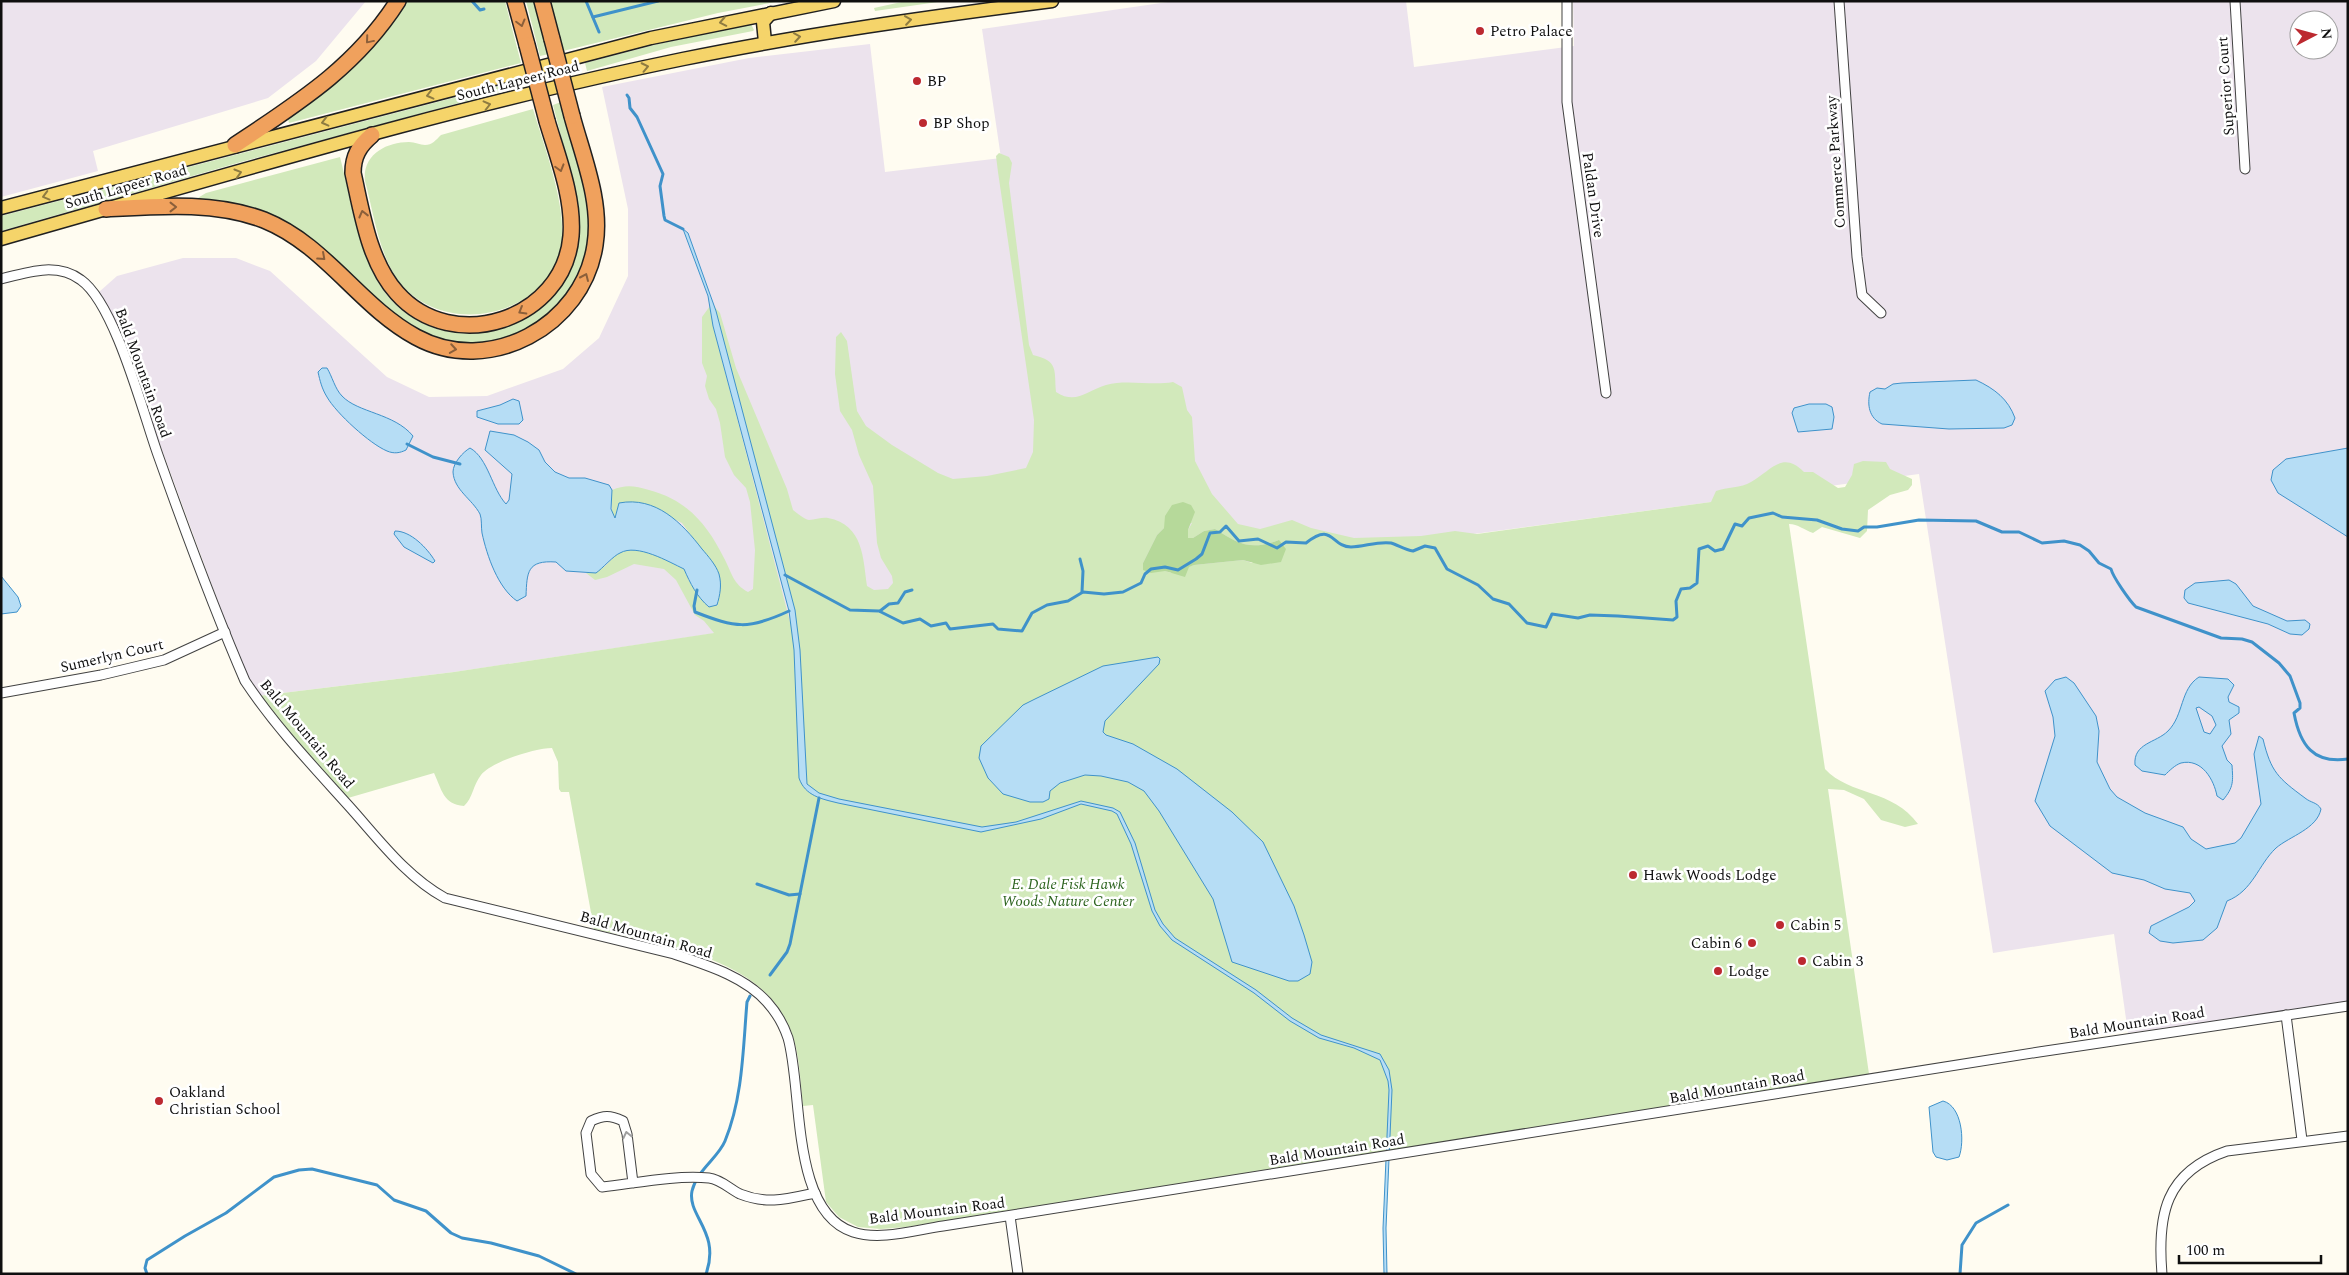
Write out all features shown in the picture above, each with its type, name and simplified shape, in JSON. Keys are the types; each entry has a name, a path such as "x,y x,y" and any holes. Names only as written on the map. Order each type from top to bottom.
{"highway":[{"path":"235,146 305,99 336,74 366,44 398,1"},
{"path":"372,135 357,150 353,164 353,174 369,239 383,274 397,294 420,312 444,322 483,325 510,318 534,304 554,282 568,253 571,236 570,204 515,1"},
{"path":"106,209 201,208 235,212 263,220 287,231 312,248 387,317 407,332 439,346 470,351 492,349 520,341 547,326 574,297 587,274 595,246 596,217 590,182 542,1"}],"main road":[{"name":"South Lapeer Road","path":"1,208 651,38 834,1"},
{"name":"South Lapeer Road","path":"1,239 372,135 576,82 765,42 883,23 1052,1"},
{"path":"765,42 763,22 771,13"}],"street":[{"name":"Paldan Drive","path":"1567,1 1567,102 1606,393"},
{"name":"Commerce Parkway","path":"1839,1 1856,257 1862,295 1881,313"},
{"name":"Superior Court","path":"2235,1 2245,169"},
{"name":"Bald Mountain Road","path":"1,279 49,269 73,274 94,292 110,319 225,632 245,681 265,710 400,864 435,892 455,901 664,952 703,964 745,984 767,1002 779,1019 788,1037 803,1148 815,1193 830,1217 851,1232 891,1234 2348,1006"},
{"name":"Sumerlyn Court","path":"1,693 101,675 164,660 225,632"},
{"path":"2286,1015 2302,1140"},
{"path":"634,1183 628,1134 623,1121 610,1115 600,1116 591,1121 586,1133 591,1174 602,1187 634,1183 673,1178 712,1178 741,1194 776,1202 815,1193"},
{"path":"2162,1274 2160,1250 2161,1219 2168,1199 2187,1173 2212,1156 2227,1151 2302,1140 2348,1136"},
{"path":"1010,1216 1018,1274"}],"shaded area":[{"path":"1,1 366,1 316,61 268,98 93,151 98,171 1,197"},
{"path":"1175,1 1406,1 1414,67 1574,46 1573,1 2348,1 2348,1002 2128,1033 2114,934 1993,953 1919,474 1481,533 871,610 454,672 258,696 244,671 111,312 99,292 117,276 183,258 236,258 270,271 387,377 429,397 487,396 563,369 599,338 628,276 628,209 602,87 749,58 870,44 885,172 1001,158 982,29"}],"green space":[{"path":"405,1 505,1 521,63 289,123 287,116 317,97 364,55"},
{"path":"526,1 535,1 549,54 540,56"},
{"path":"550,1 781,1 718,13 563,51"},
{"path":"906,1 945,1 875,11 874,8"},
{"path":"751,24 753,31 671,47 587,71 585,63 658,44"},
{"path":"514,82 515,88 241,162 1,231 1,216"},
{"path":"561,102 587,195 591,226 587,256 575,285 557,308 522,334 479,345 435,340 399,320 312,242 196,199 206,193 340,157 353,215 365,255 383,290 395,304 418,321 443,330 469,333 495,330 520,321 542,306 561,286 574,262 579,232 578,202 553,105"},
{"path":"533,109 554,177 561,214 561,246 552,270 536,289 516,303 493,312 468,314 443,311 420,301 401,284 387,261 365,181 367,164 377,152 392,144 413,142 427,145 434,142 441,135"},
{"name":"E. Dale Fisk Hawk Woods Nature Center","path":"999,153 1009,157 1012,163 1009,183 1029,345 1033,355 1047,360 1054,368 1056,392 1063,396 1075,397 1114,383 1173,382 1182,387 1187,410 1192,417 1195,461 1212,494 1238,524 1260,529 1292,520 1311,528 1354,538 1421,536 1455,531 1477,534 1711,502 1716,491 1747,484 1771,468 1783,463 1796,466 1804,472 1813,472 1838,488 1845,487 1852,475 1854,464 1863,461 1886,462 1890,469 1912,479 1912,485 1908,490 1890,495 1868,510 1867,531 1860,538 1822,527 1813,533 1789,524 1825,769 1835,778 1847,784 1896,804 1918,824 1905,827 1881,820 1864,799 1844,790 1828,789 1869,1074 906,1227 881,1229 858,1227 839,1217 826,1202 813,1105 803,1106 794,1040 777,1005 757,985 734,970 707,958 650,941 594,929 569,792 561,792 559,789 558,762 552,748 535,750 514,757 486,770 478,779 464,806 457,805 447,799 434,773 348,798 258,696 454,672 714,633 704,621 695,615 676,580 664,569 634,564 607,577 595,580 586,573 604,567 621,552 638,550 654,554 684,569 689,581 708,607 718,605 719,574 682,523 644,504 619,503 615,518 612,517 612,490 626,486 662,494 685,507 703,524 710,534 736,582 748,592 753,589 755,550 750,502 746,488 734,475 725,457 720,423 716,409 709,399 705,386 707,376 702,363 702,317 710,306 713,326 790,622 796,621 713,305 720,313 736,368 787,489 793,510 809,520 828,518 840,522 849,528 860,544 867,586 874,590 888,589 893,583 892,576 881,558 877,543 873,486 859,455 852,430 840,411 835,374 836,337 841,332 847,341 857,411 866,426 892,445 938,473 953,479 987,476 1026,468 1033,452 1034,420 996,156","holes":["1192,523 1188,530 1188,538 1193,538 1204,531 1215,529 1231,539 1245,544 1260,545 1279,540 1252,563 1243,560 1194,565 1171,573 1143,563 1157,535 1164,528"]},
{"path":"1183,502 1191,505 1195,512 1188,530 1188,538 1193,538 1204,531 1215,529 1231,539 1245,544 1260,545 1279,540 1286,549 1281,562 1261,565 1243,560 1194,565 1189,567 1185,577 1165,571 1151,573 1143,570 1143,563 1157,535 1164,528 1165,516 1172,505"}],"water":[{"path":"683,229 688,233 716,311 795,610 800,650 807,784 819,793 839,799 982,827 1016,822 1081,801 1113,808 1120,812 1135,843 1155,910 1163,924 1175,938 1256,990 1292,1018 1321,1035 1380,1054 1389,1070 1392,1090 1386,1228 1387,1274 1384,1274 1383,1228 1389,1090 1388,1081 1380,1060 1354,1048 1319,1038 1290,1021 1254,993 1172,940 1160,926 1152,911 1131,844 1117,814 1112,811 1081,804 1041,819 981,832 838,803 815,796 805,789 799,778 794,650 789,611 713,326 708,296"},
{"path":"322,368 327,368 335,386 349,402 396,422 405,428 413,436 406,450 397,453 387,451 372,442 345,419 331,404 324,391 318,372"},
{"path":"1976,380 1995,391 2009,405 2015,418 2012,425 2004,428 1949,429 1882,424 1874,418 1870,411 1870,392 1877,388 1885,389 1893,384 1902,383"},
{"path":"513,399 519,401 523,420 519,424 498,424 477,417 477,411 500,405"},
{"path":"1809,404 1826,404 1832,407 1834,417 1832,429 1798,432 1792,413 1794,408"},
{"path":"490,431 514,435 528,442 539,450 545,462 555,472 569,478 585,478 609,485 612,490 611,509 615,518 619,503 632,502 656,508 677,521 716,567 720,582 720,594 717,605 709,607 701,599 694,590 684,569 662,558 635,550 617,555 596,573 566,571 556,562 539,563 528,574 526,596 517,601 504,588 494,571 484,542 480,514 460,489 453,472 459,458 470,448 486,466 501,498 506,504 509,500 512,474 485,450"},
{"path":"2348,448 2348,537 2278,493 2271,480 2273,470 2286,459"},
{"path":"395,531 413,537 428,551 435,561 433,563 404,547 394,534"},
{"path":"1,576 18,597 21,606 17,612 1,614"},
{"path":"2229,580 2236,584 2253,606 2287,621 2305,620 2310,624 2309,629 2302,635 2290,634 2268,624 2188,603 2184,598 2185,590 2195,583"},
{"path":"1158,657 1160,659 1159,664 1105,721 1103,732 1106,735 1133,744 1177,769 1232,812 1263,842 1294,906 1312,962 1310,974 1298,981 1289,981 1232,962 1213,899 1159,811 1144,791 1128,782 1101,776 1085,775 1060,783 1050,791 1049,799 1043,802 1030,802 1003,794 988,778 979,758 981,746 1023,705 1103,666"},
{"path":"2066,677 2074,683 2096,716 2099,731 2097,762 2110,789 2117,797 2145,813 2183,827 2191,839 2206,849 2235,843 2241,838 2261,804 2254,754 2259,736 2263,739 2273,767 2282,779 2321,809 2309,827 2276,848 2243,891 2227,901 2217,928 2203,940 2173,943 2160,941 2149,933 2151,926 2189,907 2195,901 2190,893 2165,889 2144,880 2112,873 2050,826 2035,801 2055,736 2053,717 2045,691 2055,680"},
{"path":"2199,677 2228,679 2234,685 2228,697 2229,702 2239,707 2239,713 2229,720 2231,734 2222,746 2227,760 2232,765 2233,775 2231,787 2223,800 2217,796 2210,777 2201,767 2195,764 2181,763 2165,775 2142,771 2135,765 2135,758 2141,748 2163,735 2173,725 2188,688","holes":["2199,707 2212,716 2216,725 2210,734 2204,732 2196,708"]},
{"path":"1943,1101 1954,1110 1958,1117 1962,1134 1959,1157 1947,1160 1936,1157 1933,1152 1929,1107"}],"waterway":[{"path":"472,1 480,10 484,9"},
{"path":"586,1 599,32"},
{"path":"593,17 658,1"},
{"path":"627,95 630,108 637,117 663,174 660,186 665,220 683,229"},
{"path":"407,444 433,457 460,464"},
{"path":"785,575 850,610 879,611 903,623 920,619 931,626 946,623 950,629 993,624 998,629 1022,631 1032,613 1047,605 1068,601 1083,592 1104,594 1123,592 1141,583 1145,574 1151,569 1165,567 1178,570 1202,554 1210,533 1220,532 1226,526 1239,541 1258,539 1277,548 1286,542 1306,543 1322,534 1331,537 1344,546 1351,547 1391,543 1413,551 1425,546 1435,548 1447,569 1478,585 1493,599 1509,604 1527,623 1546,627 1552,614 1578,618 1590,615 1673,620 1677,617 1676,601 1681,589 1690,588 1697,583 1699,549 1708,546 1715,551 1723,549 1735,524 1742,526 1749,518 1773,513 1782,517 1817,520 1842,529 1858,531 1864,527 1877,527 1919,520 1976,521 2002,532 2019,532 2042,543 2064,541 2080,545 2089,551 2099,563 2111,569 2136,607 2221,638 2242,639 2252,642 2279,663 2290,676 2300,703 2300,708 2294,713 2304,743 2317,755 2336,760 2348,759"},
{"path":"1080,559 1083,571 1082,592"},
{"path":"697,590 694,606 695,612 732,624 752,624 789,611"},
{"path":"880,611 889,604 898,603 905,592 912,590"},
{"path":"770,975 787,952 790,944 819,798"},
{"path":"757,884 789,895 800,894"},
{"path":"706,1274 709,1247 707,1236 694,1209 692,1191 698,1177 722,1147 731,1124 739,1090 747,1002 750,996"},
{"path":"147,1274 145,1268 147,1260 226,1213 274,1177 299,1170 312,1169 377,1185 394,1200 426,1211 451,1233 462,1238 491,1243 539,1256 576,1274"},
{"path":"1960,1274 1962,1245 1976,1223 2008,1205"}],"place":[{"name":"Petro Palace","path":"1480,31"},
{"name":"BP","path":"917,81"},
{"name":"BP Shop","path":"923,123"},
{"name":"Hawk Woods Lodge","path":"1633,875"},
{"name":"Cabin 5","path":"1780,925"},
{"name":"Cabin 6","path":"1752,943"},
{"name":"Cabin 3","path":"1802,961"},
{"name":"Lodge","path":"1718,971"},
{"name":"Oakland Christian School","path":"159,1101"}]}
